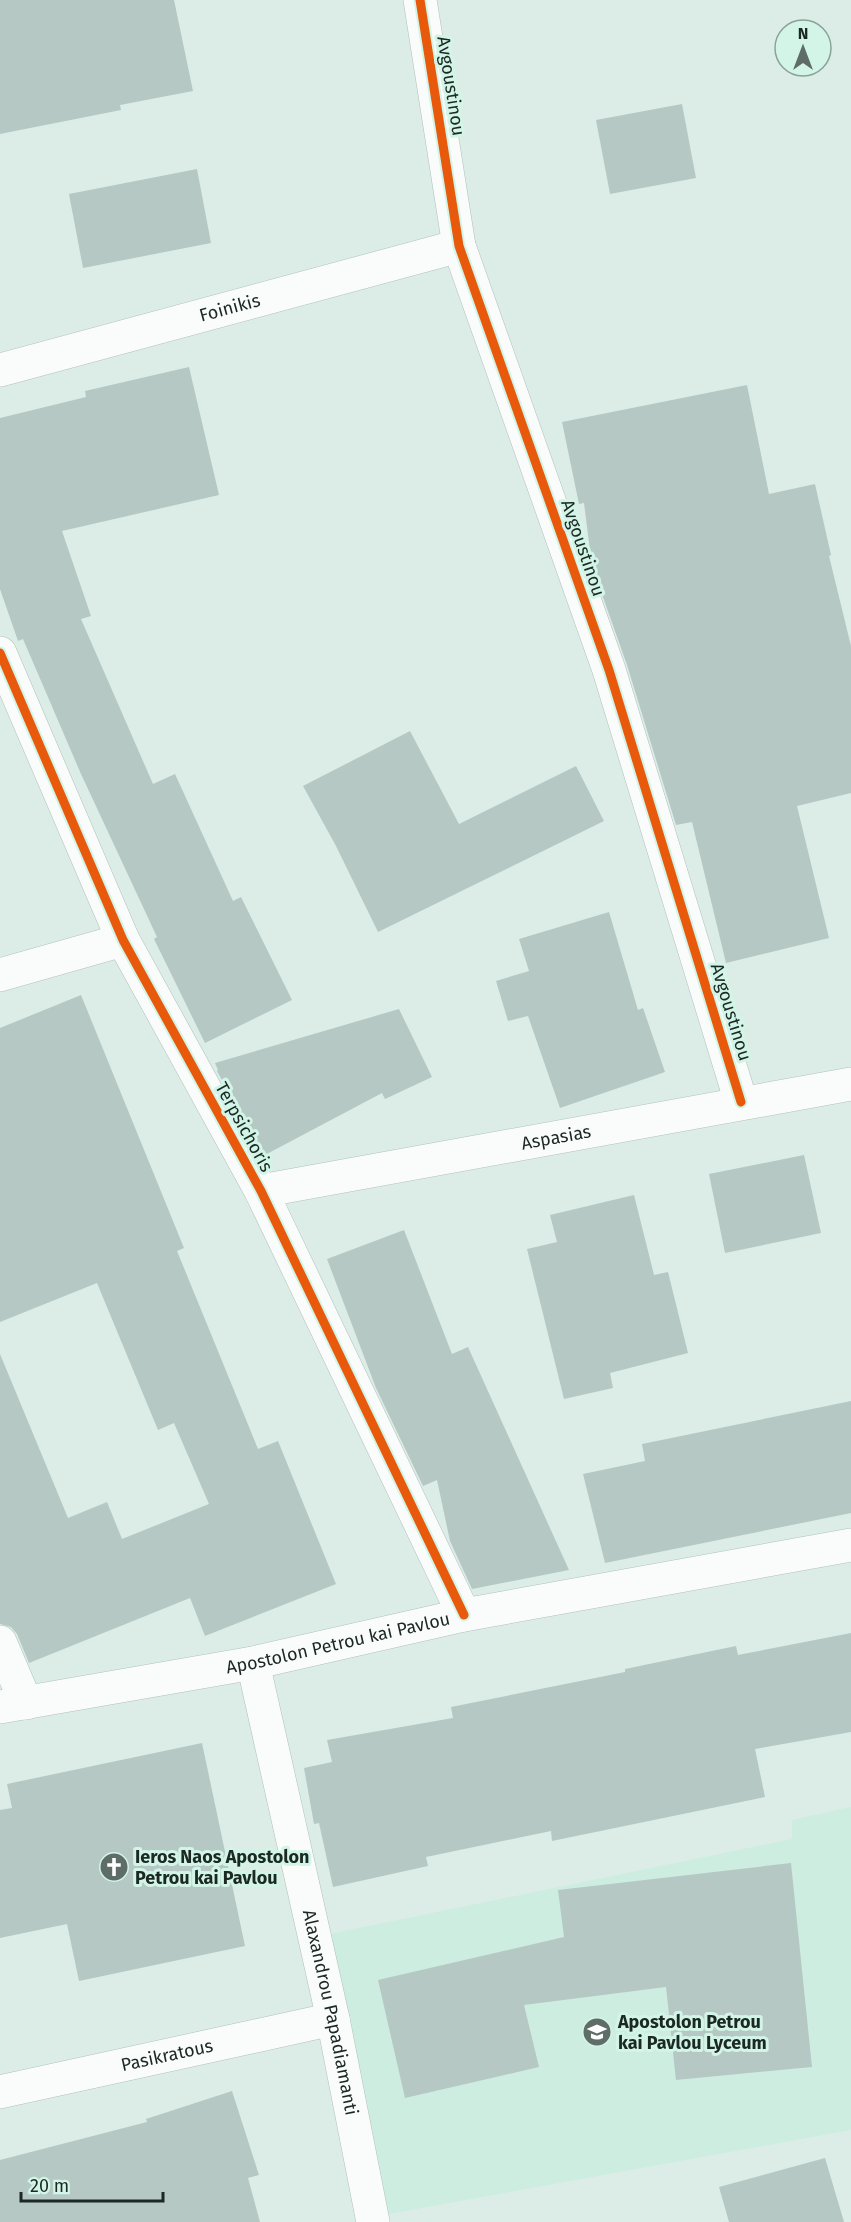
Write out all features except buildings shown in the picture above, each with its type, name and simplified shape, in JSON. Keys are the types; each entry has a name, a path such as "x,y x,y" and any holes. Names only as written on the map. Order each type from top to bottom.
{"street":[{"name":"Avgoustinou","path":"420,0 459,246 609,670 741,1102"},
{"name":"Foinikis","path":"0,370 459,246"},
{"name":"Terpsichoris","path":"0,653 123,940 261,1191 464,1616"},
{"path":"0,975 123,940"},
{"name":"Aspasias","path":"261,1191 741,1102 851,1084"},
{"name":"Apostolon Petrou kai Pavlou","path":"13,1705 253,1663 464,1616 851,1545"},
{"path":"0,1642 13,1705"},
{"name":"Alaxandrou Papadiamanti","path":"253,1663 333,2019 373,2222"},
{"name":"Pasikratous","path":"0,2092 333,2019"}],"shaded area":[{"name":"Apostolon Petrou kai Pavlou Lyceum","path":"851,1807 851,2130 378,2216 325,1935 792,1839 792,1820"}],"cycle path":[{"path":"420,0 459,246 609,670 741,1102"},
{"path":"0,653 123,940 261,1191 464,1615"}],"place":[{"name":"Ieros Naos Apostolon Petrou kai Pavlou","path":"114,1867"},
{"name":"Apostolon Petrou kai Pavlou Lyceum","path":"597,2032"}]}
